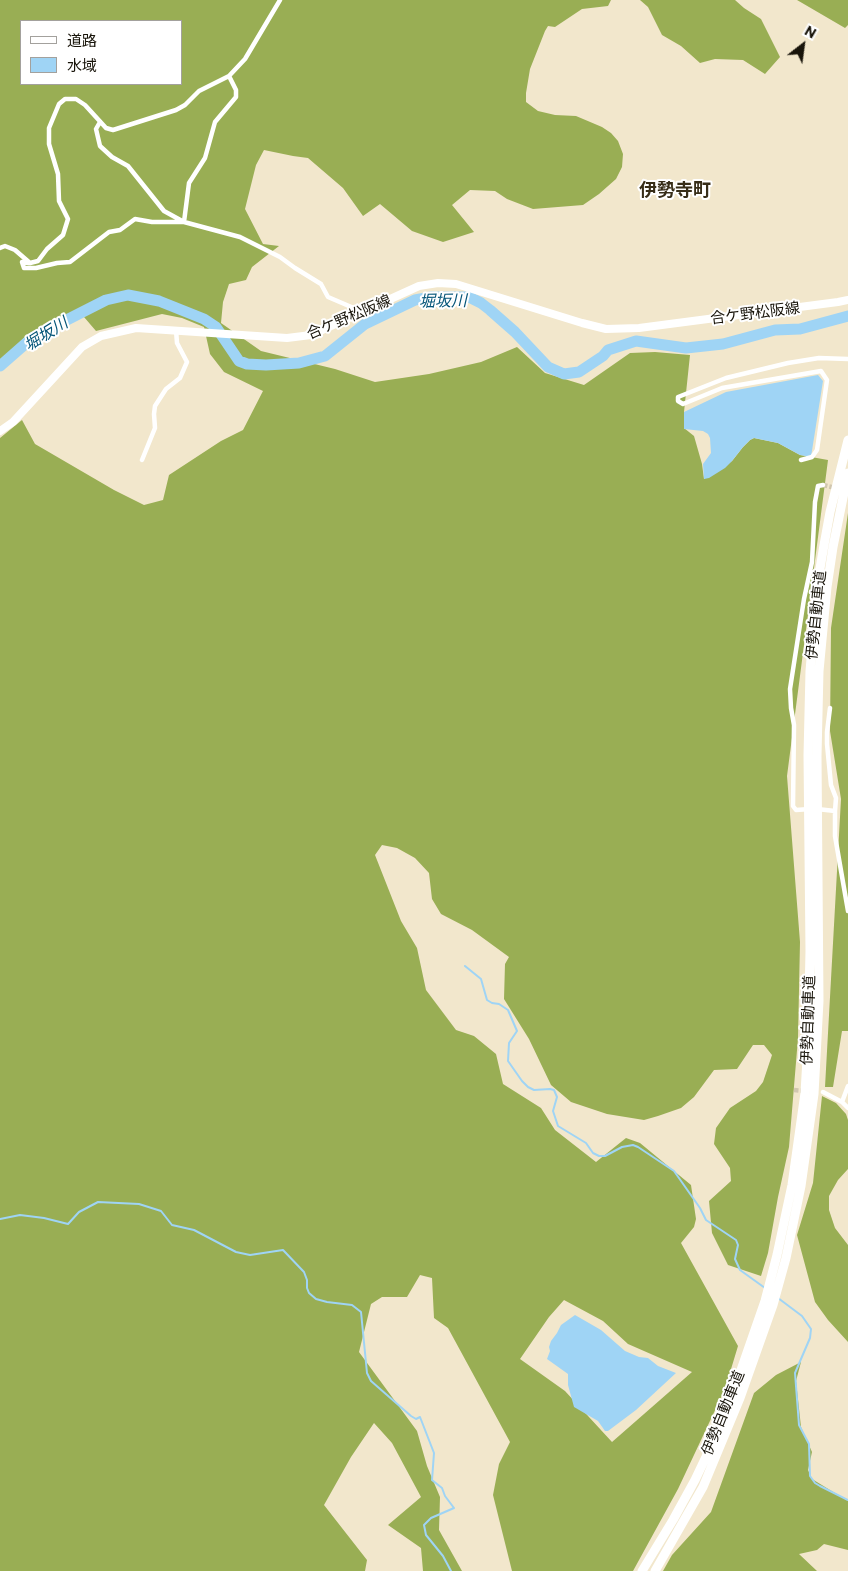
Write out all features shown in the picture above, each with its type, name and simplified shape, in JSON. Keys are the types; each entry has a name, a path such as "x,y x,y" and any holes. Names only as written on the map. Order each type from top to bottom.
{"highway":[{"name":"伊勢自動車道","path":"642,1571 673,1520 694,1480 715,1438 733,1393 765,1302 792,1184 805,1093 808,1041 810,941 808,755 810,671 824,545 830,512 848,440"},
{"name":"伊勢自動車道","path":"655,1571 703,1487 740,1398 773,1305 786,1258 801,1186 814,1094 818,1010 817,737 820,662 827,587 848,473"}],"main road":[{"name":"合ケ野松阪線","path":"0,431 13,422 82,347 101,336 136,328 287,338 312,335 419,286 438,283 456,284 582,323 606,328 639,328 848,300"}],"street":[{"path":"184,222 152,222 134,219 120,230 109,232 70,262 57,262 36,268 24,268 22,262 38,261 47,248 63,235 68,219 59,201 58,174 49,144 50,128 59,104 65,99 76,99 85,105 106,128 113,130 176,110 185,105 199,91 229,76 245,58 280,0"},
{"path":"184,222 189,183 205,158 215,122 236,97 236,90 229,76"},
{"path":"100,122 96,129 100,146 112,157 128,166 164,211 184,222 240,237 272,253 321,284 328,297 364,312"},
{"path":"0,248 5,246 15,250 30,263"},
{"path":"142,460 155,428 155,406 166,389 180,378 187,362 177,343 176,330"},
{"path":"801,460 812,457 817,450 827,380 821,371 722,388 682,404 678,401 678,397 726,378 788,363 819,358 848,359"},
{"path":"823,485 818,486 815,502 812,562 804,599 790,689 794,725 793,806 796,810 834,810"},
{"path":"830,708 827,744 831,785 836,798 834,810 835,836 848,911"},
{"path":"842,1102 848,1086"},
{"path":"823,1092 842,1102 848,1108"}],"green space":[{"path":"0,0 611,0 608,6 582,9 555,27 548,26 530,69 526,93 526,102 538,111 555,115 576,116 602,127 618,141 623,154 622,167 616,179 599,194 583,205 533,209 507,199 495,191 470,190 452,205 474,232 443,242 412,231 380,204 363,216 343,188 308,158 264,150 256,165 245,209 263,244 279,246 252,267 246,280 229,284 223,302 221,323 261,351 335,369 375,382 429,374 481,362 517,347 545,373 584,385 630,353 655,352 690,355 684,428 694,436 704,479 732,461 743,447 754,438 778,443 800,455 828,460 787,776 800,942 798,1038 789,1147 768,1253 761,1276 728,1265 712,1233 709,1201 731,1181 730,1168 714,1144 716,1128 730,1108 756,1091 763,1082 772,1055 764,1045 753,1045 737,1069 714,1070 694,1097 681,1108 658,1116 644,1120 607,1114 571,1102 551,1085 529,1039 504,999 505,964 509,957 472,930 441,914 432,899 429,873 415,858 397,848 382,845 375,855 401,921 417,948 426,990 456,1030 474,1036 496,1054 503,1084 541,1108 555,1130 596,1162 626,1138 640,1143 691,1185 696,1219 694,1227 681,1243 738,1346 725,1389 678,1489 633,1571 512,1571 493,1495 499,1464 510,1442 448,1328 434,1318 432,1278 420,1275 407,1297 382,1297 371,1304 359,1352 417,1431 427,1466 440,1497 439,1530 462,1571 423,1571 421,1548 388,1525 421,1497 392,1443 374,1423 351,1457 324,1505 367,1560 365,1571 0,1571 0,438 22,420 35,444 114,490 144,505 163,500 169,475 221,441 243,430 263,391 224,372 210,354 204,327 182,318 162,314 96,331 78,310 25,337 0,361","holes":["564,1300 603,1321 628,1344 692,1372 612,1442 565,1391 520,1359 549,1317"]},
{"path":"640,0 735,0 761,19 780,57 765,74 743,60 715,59 700,63 681,46 662,35 648,7"},
{"path":"797,0 848,0 848,25 845,28"},
{"path":"848,513 848,1031 842,1031 833,1087 825,1087 841,799 830,731 831,628"},
{"path":"822,1096 836,1103 846,1114 848,1120 848,1169 838,1180 829,1196 829,1210 835,1228 848,1245 848,1342 815,1302 797,1235 813,1183"},
{"path":"801,1362 796,1381 801,1427 812,1452 808,1470 812,1479 848,1501 848,1550 824,1544 817,1550 799,1554 817,1571 663,1571 672,1555 711,1512 754,1393 776,1375"}],"water":[{"path":"818,375 823,381 811,457 800,455 778,443 754,438 743,447 725,468 704,479 703,464 711,453 710,438 703,431 684,429 684,412 726,392"},
{"path":"575,1315 601,1330 625,1351 639,1357 648,1358 658,1366 676,1373 636,1410 608,1431 605,1431 598,1421 574,1407 568,1385 568,1374 547,1359 551,1341 561,1325"}],"waterway":[{"name":"堀坂川","path":"0,366 32,338 106,300 128,295 159,301 204,319 216,327 239,361 247,364 266,365 299,363 325,356 365,324 415,300 431,297 469,297 481,303 515,332 548,367 564,374 579,372 603,356 608,350 636,341 686,348 723,344 775,330 800,329 848,316"},
{"path":"465,966 481,979 487,1000 499,1004 508,1010 517,1031 509,1043 508,1061 528,1087 534,1090 554,1090 557,1097 553,1111 558,1126 586,1143 593,1153 599,1156 605,1156 622,1147 633,1145 674,1171 700,1208 706,1220 736,1240 738,1245 735,1259 740,1270 765,1288"},
{"path":"0,1219 20,1215 68,1224 79,1212 98,1202 139,1204 161,1211 172,1225 194,1230 236,1252 250,1255 283,1250 304,1272 309,1293 316,1299 352,1305 361,1312 367,1373 371,1381 411,1416 416,1419 420,1417 434,1453 432,1480 442,1488 445,1496 454,1508 431,1518 424,1525 426,1535 443,1556 451,1571"},
{"path":"778,1298 802,1316 811,1329 810,1338 795,1373 799,1425 809,1444 810,1476 815,1483 848,1500"}],"tunnel":[{"path":"823,485 836,488"},
{"path":"794,1090 805,1091"}],"district":[{"name":"伊勢寺町","path":"675,190"}]}
